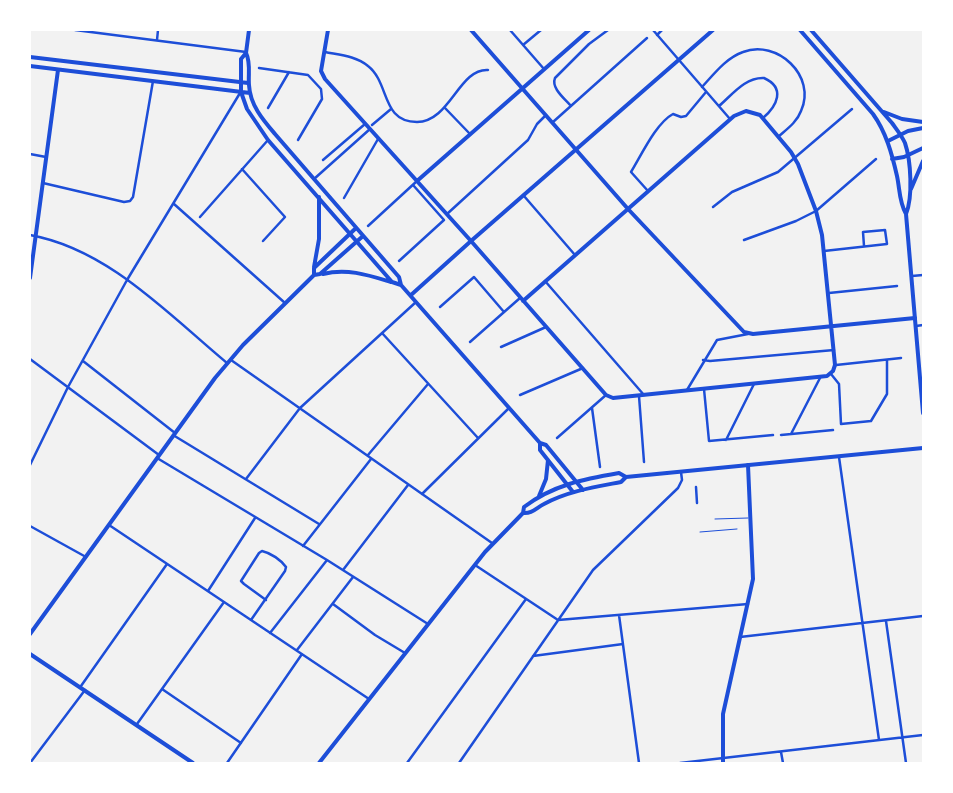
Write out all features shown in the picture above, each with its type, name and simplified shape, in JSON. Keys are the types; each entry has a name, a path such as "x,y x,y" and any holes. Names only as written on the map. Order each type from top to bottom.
{"main road":[{"path":"249,30 246,52 241,59 240,82 241,92 252,119 268,140 392,282"},
{"path":"328,30 321,71 323,77 365,124 371,127 378,139 447,214 606,395 614,398 820,377 831,374 835,365 824,251 816,211 795,158 763,118 756,113 746,111 738,113 730,119 522,299"},
{"path":"471,30 628,209 740,329 750,334 915,318"},
{"path":"417,181 590,30"},
{"path":"411,295 713,30"},
{"path":"800,30 881,125 888,141 901,206 906,214 923,413"},
{"path":"811,30 901,134 908,155 910,205 906,214"},
{"path":"246,52 249,60 248,83 250,93 255,107 266,123 398,277 401,285 540,443 546,445 583,490"},
{"path":"30,57 248,83"},
{"path":"30,66 250,93"},
{"path":"30,278 58,70"},
{"path":"878,108 895,117 923,122"},
{"path":"888,141 901,134 923,128"},
{"path":"892,159 908,155 923,148"},
{"path":"910,193 923,161"},
{"path":"314,274 319,239 318,197"},
{"path":"314,268 356,228"},
{"path":"320,274 363,236"},
{"path":"30,634 228,361 314,274 336,271 356,272 401,285"},
{"path":"540,443 540,450 573,492"},
{"path":"319,763 492,544 523,513 524,506 538,496 576,481 619,473 626,477 923,448"},
{"path":"538,496 546,479 548,460"},
{"path":"723,763 723,714 754,570 748,465"},
{"path":"523,513 530,513 544,504 573,492 621,482 626,477"},
{"path":"30,654 81,686 193,763"}],"street":[{"path":"75,30 246,52"},
{"path":"157,40 158,30"},
{"path":"510,30 544,69"},
{"path":"523,45 541,30"},
{"path":"571,106 554,87 555,78 589,44 608,30"},
{"path":"653,30 730,119"},
{"path":"657,35 662,30"},
{"path":"552,122 647,38"},
{"path":"702,87 730,58 743,51 766,49 786,59 796,69 802,80 804,103 798,118 778,137"},
{"path":"324,52 350,57 369,66 380,79 391,109 404,120 417,122 430,119 445,108 454,94 469,79 480,71 488,70"},
{"path":"259,68 308,75 321,89 322,96 298,140"},
{"path":"268,108 289,72"},
{"path":"719,106 749,81 757,78 766,79 776,90 778,97 774,107 763,118"},
{"path":"43,183 124,202 130,201 133,197 153,81"},
{"path":"30,465 68,387 127,280 241,92"},
{"path":"648,191 632,172 645,148 670,115 686,116 706,92"},
{"path":"445,108 470,134"},
{"path":"314,179 391,109"},
{"path":"713,207 732,192 773,176 852,109"},
{"path":"447,214 528,140 537,124 546,115"},
{"path":"323,160 365,124"},
{"path":"344,198 378,139"},
{"path":"200,217 268,140"},
{"path":"30,154 46,157"},
{"path":"744,240 796,221 816,211 876,159"},
{"path":"242,169 285,217 264,241"},
{"path":"368,226 417,181"},
{"path":"399,261 444,220 413,185"},
{"path":"523,195 575,255"},
{"path":"174,204 284,303"},
{"path":"824,251 887,244 885,230 863,232 864,246"},
{"path":"30,235 82,252 102,262 228,361 300,408 492,544"},
{"path":"912,276 923,275"},
{"path":"440,308 474,278 504,312"},
{"path":"545,281 644,395"},
{"path":"829,293 897,286"},
{"path":"470,342 522,299"},
{"path":"246,479 300,408 416,302"},
{"path":"916,326 923,325"},
{"path":"501,347 546,327"},
{"path":"382,333 478,438"},
{"path":"687,390 716,340 750,334"},
{"path":"703,360 710,361 834,350"},
{"path":"835,365 902,358"},
{"path":"30,359 158,456 428,624"},
{"path":"831,374 839,384 841,424 871,422 887,394 887,360"},
{"path":"83,361 174,434 319,524"},
{"path":"520,396 583,368"},
{"path":"791,434 820,377"},
{"path":"368,456 428,384"},
{"path":"726,440 754,384"},
{"path":"704,389 709,441 773,435"},
{"path":"557,438 606,395"},
{"path":"639,395 644,462"},
{"path":"422,494 509,408"},
{"path":"592,408 600,467"},
{"path":"781,435 833,430"},
{"path":"839,456 879,740"},
{"path":"302,546 371,458"},
{"path":"459,763 593,570 678,488 681,484 681,472"},
{"path":"343,570 408,485"},
{"path":"696,487 697,503"},
{"path":"208,591 255,518"},
{"path":"108,525 370,699"},
{"path":"30,526 86,557"},
{"path":"251,620 266,600 286,571 283,563 267,552 262,551 241,581 266,600"},
{"path":"270,632 327,560"},
{"path":"81,686 167,564"},
{"path":"475,565 558,620 748,604"},
{"path":"297,650 353,577"},
{"path":"407,763 526,599"},
{"path":"137,724 224,602"},
{"path":"333,604 405,653"},
{"path":"619,615 639,763"},
{"path":"740,637 923,616"},
{"path":"886,620 906,763"},
{"path":"533,656 623,644"},
{"path":"227,763 302,654"},
{"path":"162,688 241,743"},
{"path":"30,763 86,690"},
{"path":"680,763 923,735"},
{"path":"781,752 782,763"}],"lane":[{"path":"715,519 751,518"},
{"path":"700,532 738,529"}]}
